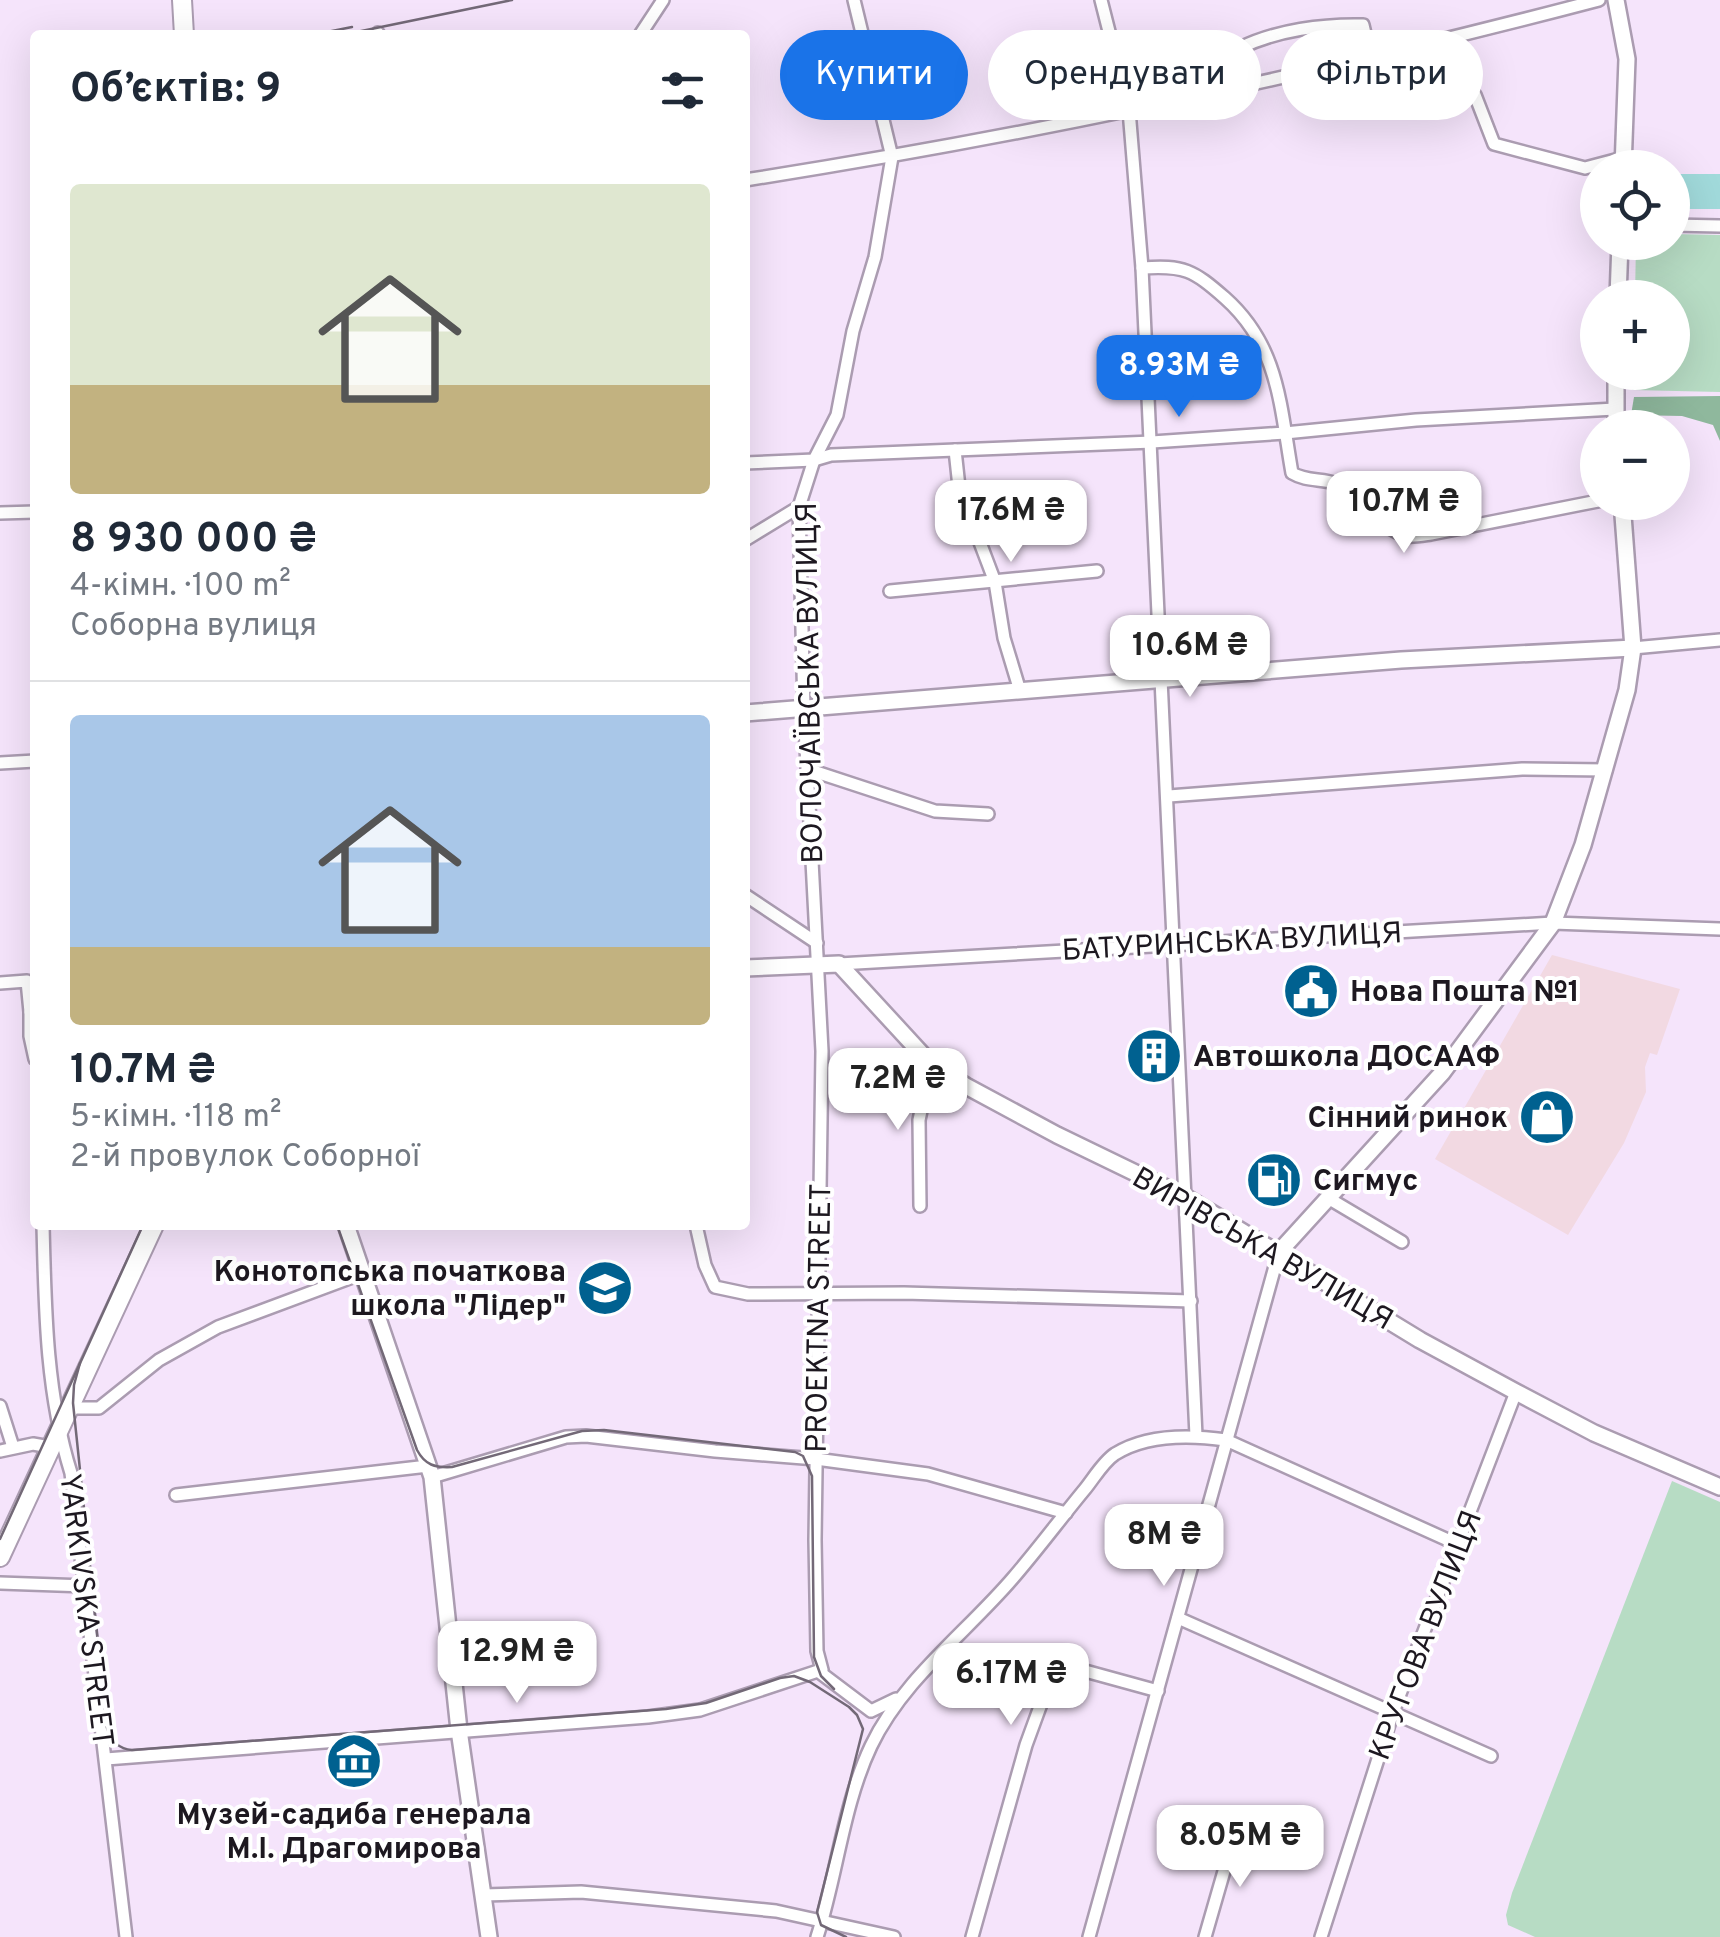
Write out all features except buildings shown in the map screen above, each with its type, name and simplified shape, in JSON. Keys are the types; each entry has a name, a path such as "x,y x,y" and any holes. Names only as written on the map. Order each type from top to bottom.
{"main road":[{"path":"182,0 184,30"},
{"path":"1616,0 1627,59 1624,150"},
{"path":"1614,409 1615,390"},
{"path":"1278,1252 1442,1072 1554,923 1583,845 1627,690 1633,648 1623,520"},
{"path":"750,714 1401,660 1633,648"},
{"name":"БАТУРИНСЬКА ВУЛИЦЯ","path":"750,968 839,964"},
{"name":"ВИРІВСЬКА ВУЛИЦЯ","path":"839,964 931,1064 1057,1135 1187,1198 1420,1340 1516,1392 1594,1433 1720,1487"},
{"path":"0,1557 152,1230"},
{"path":"348,1230 430,1472 459,1730 488,1937"}],"street":[{"path":"643,30 663,0"},
{"name":"ВОЛОЧАЇВСЬКА ВУЛИЦЯ","path":"817,964 804,709 800,506 814,460 837,415 853,332 876,257 892,156 854,0"},
{"path":"1100,0 1108,30"},
{"path":"1483,30 1599,0"},
{"path":"1306,30 1338,24 1363,25 1365,30"},
{"path":"1483,117 1494,144 1580,166"},
{"path":"750,179 1077,120"},
{"path":"1130,120 1152,442 1196,1436"},
{"path":"1690,225 1720,226"},
{"path":"1142,268 1174,266 1202,278 1236,307 1260,337 1276,378 1292,472 1303,480 1336,483 1407,536 1580,505"},
{"path":"750,463 814,460 831,455 1285,434 1416,420 1614,409"},
{"path":"955,450 959,486 972,512 972,528 995,582 1004,638 1020,691"},
{"path":"750,537 800,506"},
{"path":"0,513 30,512"},
{"path":"890,591 1096,571"},
{"path":"1633,648 1720,640"},
{"path":"0,763 30,761"},
{"path":"807,769 936,811 988,814"},
{"path":"1168,796 1522,769 1606,770"},
{"path":"750,898 817,943"},
{"name":"БАТУРИНСЬКА ВУЛИЦЯ","path":"839,964 1554,923 1720,929"},
{"name":"PROEKTNA STREET","path":"817,964 822,1051 817,1651 822,1670"},
{"path":"0,983 30,981"},
{"path":"920,1206 919,1120 931,1064"},
{"path":"1328,1198 1402,1242"},
{"name":"YARKIVSKA STREET","path":"43,1230 54,1439 71,1473 126,1937"},
{"path":"698,1230 715,1287 748,1294 1191,1301"},
{"path":"1090,1937 1278,1252"},
{"path":"68,1408 99,1408 159,1360 218,1327 363,1273"},
{"name":"КРУГОВА ВУЛИЦЯ","path":"1320,1937 1392,1712 1516,1392"},
{"path":"0,1406 6,1449 54,1439"},
{"path":"176,1495 430,1472 576,1436 928,1474 1066,1512"},
{"path":"816,1937 869,1750 880,1731 914,1683 1013,1578 1112,1456 1136,1444 1196,1436 1226,1440 1459,1545"},
{"path":"0,1583 86,1586"},
{"path":"1178,1618 1491,1756"},
{"path":"972,1937 1026,1745 1056,1663 1158,1692"},
{"path":"106,1758 648,1717 700,1710 822,1670 847,1695 871,1711 880,1731"},
{"path":"871,1711 881,1709 914,1683"},
{"path":"1205,1937 1235,1832"},
{"path":"484,1896 581,1892 776,1910 894,1937"}],"shaded area":[{"path":"1690,174 1720,174 1720,209 1690,209"},
{"path":"1690,234 1720,235 1720,392 1632,390 1690,390 1690,280 1635,280 1636,260 1690,260"},
{"path":"1720,396 1720,441 1713,425 1690,418 1690,410 1632,410 1634,397"},
{"name":"Сінний ринок","path":"1552,955 1680,989 1657,1055 1650,1053 1645,1067 1646,1092 1624,1143 1568,1235 1435,1159"},
{"path":"1672,1481 1720,1502 1720,1937 1535,1937 1508,1925 1506,1915 1512,1893"}],"tram line":[{"path":"366,30 512,0"},
{"path":"337,30 352,27"},
{"path":"0,1539 141,1230"},
{"path":"339,1230 417,1450 431,1465 452,1467 582,1431 604,1430 803,1456 812,1476 814,1657 821,1676 834,1689"},
{"path":"80,1363 73,1403 107,1728 119,1746 132,1750 666,1709 706,1703 794,1676 849,1707 863,1729 817,1912 821,1925 846,1937"}],"place":[{"name":"Нова Пошта №1","path":"1311,991"},
{"name":"Автошкола ДОСААФ","path":"1154,1056"},
{"name":"Сінний ринок","path":"1547,1117"},
{"name":"Сигмус","path":"1274,1180"},
{"name":"Конотопська початкова школа \"Лідер\"","path":"605,1288"},
{"name":"Музей-садиба генерала М.І. Драгомирова","path":"354,1761"}]}
